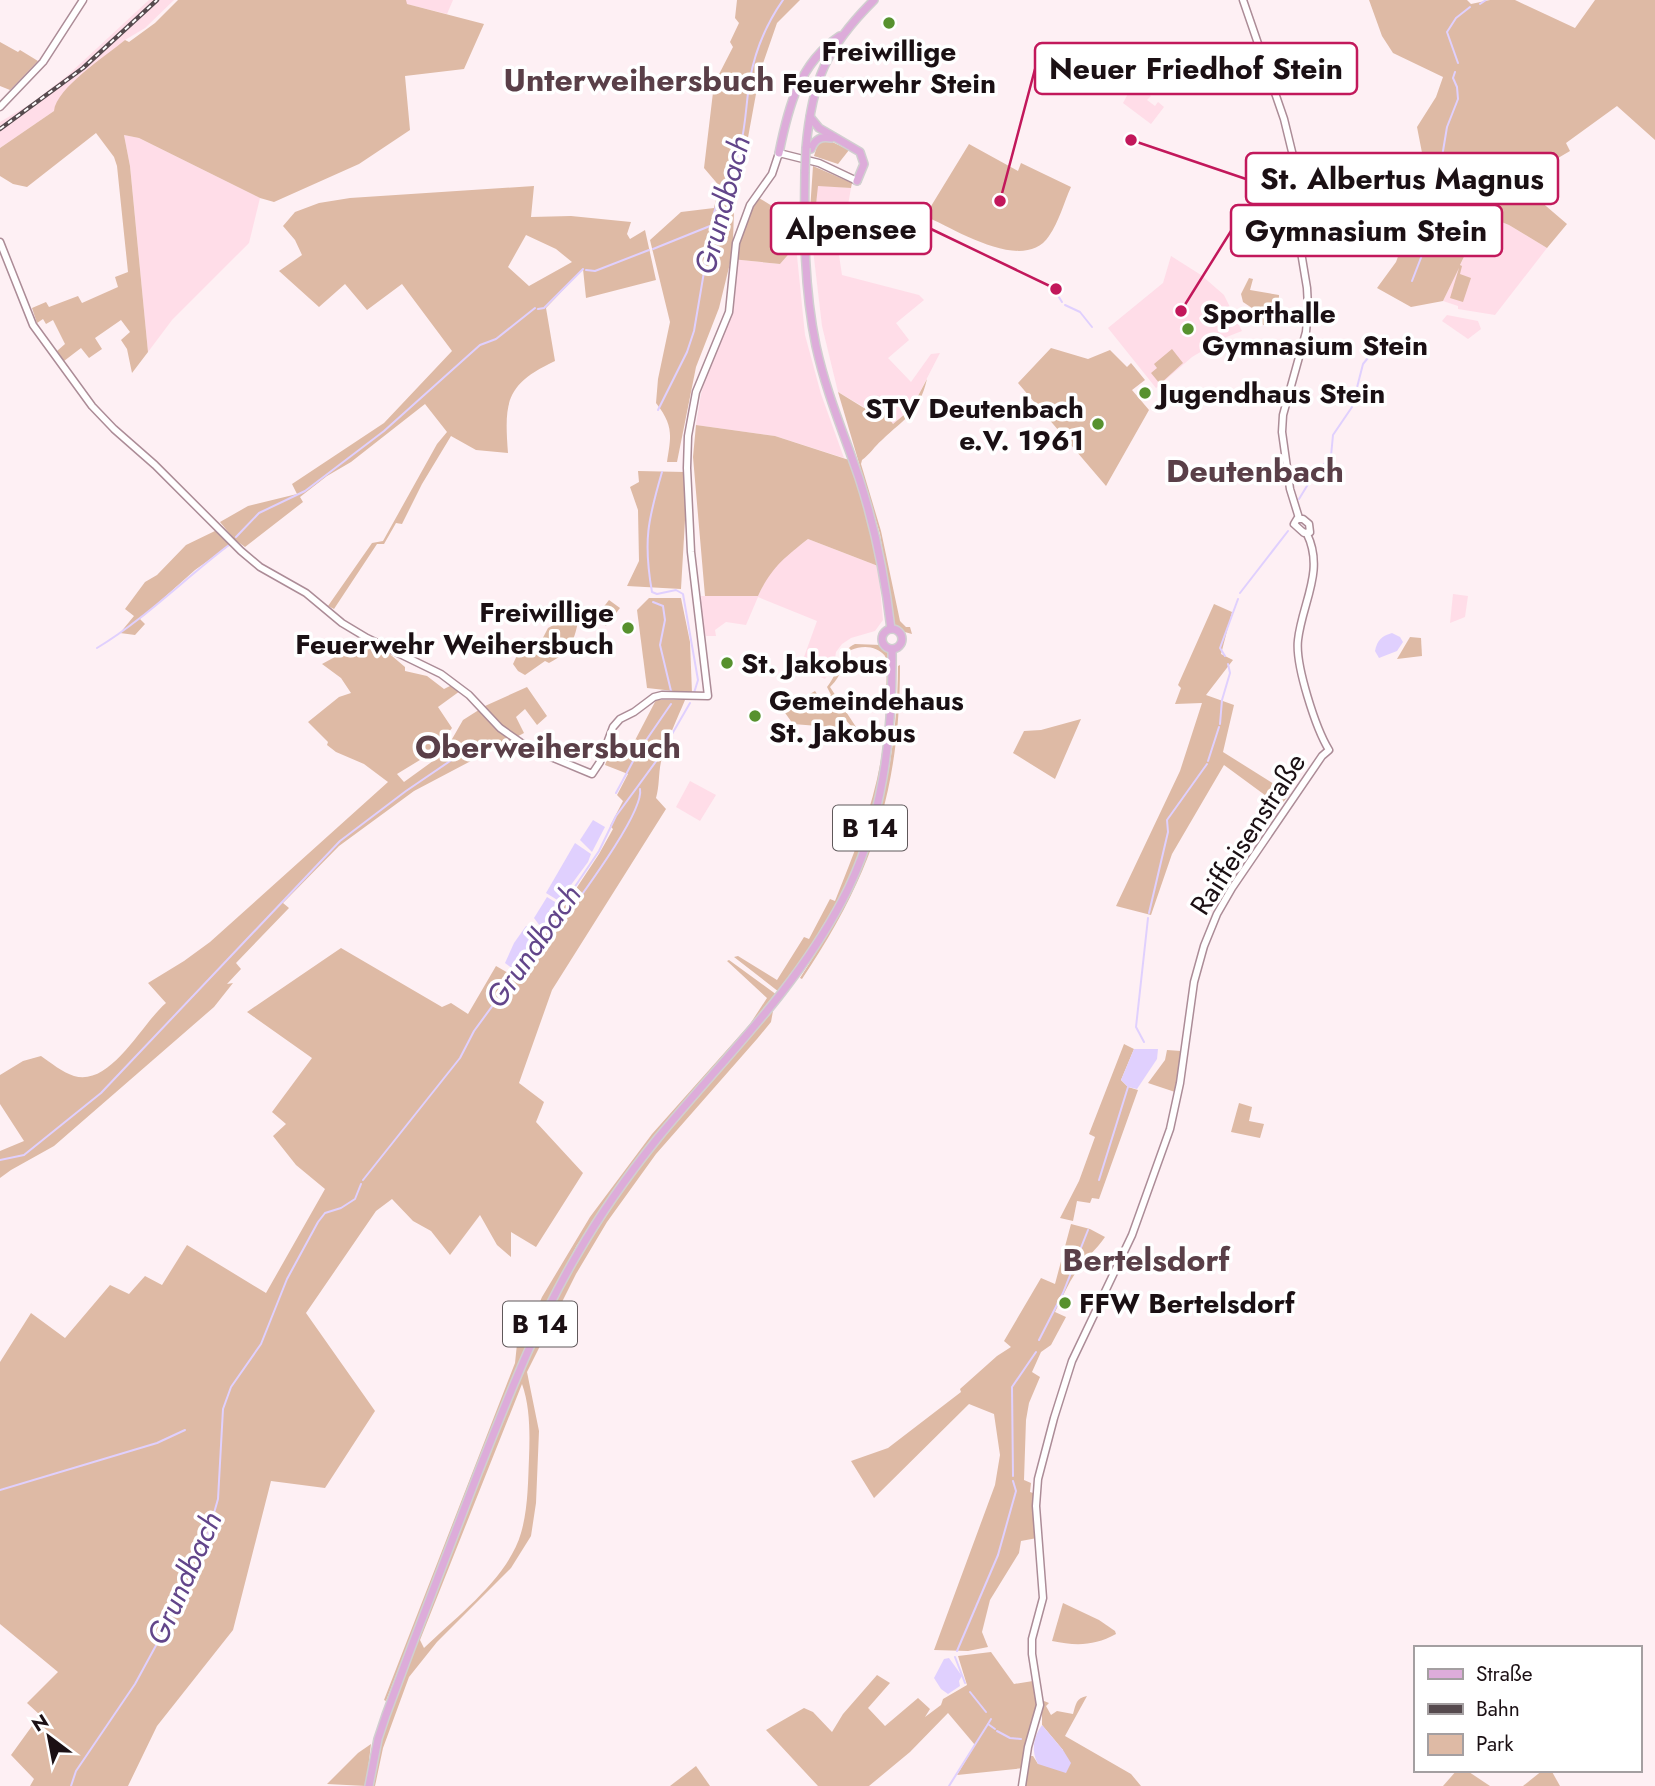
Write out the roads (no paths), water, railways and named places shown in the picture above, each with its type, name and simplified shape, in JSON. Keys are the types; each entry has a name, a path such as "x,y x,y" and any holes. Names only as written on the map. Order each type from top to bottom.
{"main road":[{"path":"779,153 786,117 797,83 832,41 874,0"},
{"path":"842,34 824,64 809,114 809,148 805,172 805,274 811,319 824,377 872,521 886,588 891,629"},
{"path":"797,83 808,76 813,78 816,85"},
{"path":"809,114 814,124 860,152 863,157 863,170 857,181"},
{"path":"809,148 823,137 835,138"},
{"path":"891,629 899,631 902,639 900,645 892,649 885,647 881,640 883,633 891,629"},
{"name":"B 14","path":"369,1786 378,1739 390,1705 514,1382 545,1313 614,1195 657,1139 787,988 817,946 843,899 863,852 877,807 888,747 893,698 892,649"}],"street":[{"path":"0,107 43,62 83,0"},
{"name":"Raiffeisenstraße","path":"1022,1786 1028,1747 1039,1713 1040,1700 1032,1654 1032,1639 1042,1598 1038,1479 1054,1418 1072,1361 1132,1235 1170,1129 1180,1083 1194,982 1217,914 1231,888 1322,756 1329,750 1318,728 1297,643 1315,572 1314,553 1307,534 1295,526 1294,522 1298,518 1290,488 1282,432 1283,415 1306,332 1308,307 1299,240 1294,158 1284,119 1242,0"},
{"path":"0,242 33,325 89,401 114,429 260,567 306,593 342,623 367,638 441,674 469,695 500,728 527,747 592,774 600,762 613,727 620,719 654,697 708,696 692,569 688,436 696,391 729,312 736,243 746,214 772,173 779,153 819,163 857,181"}],"waterway":[{"name":"Grundbach","path":"658,410 687,352 694,331 714,213 740,148 752,69 762,38 783,0"},
{"path":"1480,4 1486,0"},
{"path":"1458,63 1447,32 1456,18 1470,7"},
{"path":"1412,281 1447,184 1441,163 1447,127 1458,99 1453,78 1455,72"},
{"path":"653,249 710,226"},
{"path":"586,270 595,271 649,250"},
{"path":"538,309 544,308 583,269"},
{"path":"1057,294 1062,302"},
{"path":"1065,305 1080,312 1092,327"},
{"path":"236,537 259,513 305,491 384,431 480,345 496,339 535,308"},
{"path":"1299,499 1331,456 1333,435 1352,407 1363,364 1384,338"},
{"name":"Grundbach","path":"662,472 648,531 649,574 652,592 657,594 676,590 683,594 698,680 694,693"},
{"path":"1240,593 1288,531"},
{"path":"97,648 148,612 229,545"},
{"path":"1225,656 1220,648 1238,599"},
{"path":"653,602 663,606 665,620 660,645 671,691"},
{"path":"1220,724 1222,700 1230,673 1228,664"},
{"name":"Grundbach","path":"363,1180 460,1058 474,1031 599,851 616,816 657,760 690,703"},
{"path":"616,793 638,752 671,704"},
{"path":"1208,761 1219,727"},
{"path":"0,1160 24,1155 101,1093 340,841 453,759"},
{"path":"1149,913 1168,832 1167,820 1207,764"},
{"path":"550,939 618,841 638,802 640,789"},
{"path":"1144,1042 1136,1027 1148,918"},
{"path":"1099,1180 1128,1087"},
{"name":"Grundbach","path":"71,1786 76,1771 135,1684 178,1605 206,1541 218,1499 223,1409 231,1387 261,1344 287,1279 318,1222 325,1213 341,1208 355,1199 361,1184"},
{"path":"1039,1340 1063,1293 1088,1230"},
{"path":"1013,1476 1012,1387 1036,1352"},
{"path":"0,1490 157,1443 185,1430"},
{"path":"957,1651 998,1555 1016,1491 1013,1481"},
{"path":"955,1657 965,1683"},
{"path":"970,1692 986,1712"},
{"path":"991,1719 988,1724 995,1729"},
{"path":"949,1786 988,1724"},
{"path":"997,1731 1010,1738 1021,1739"}],"railway":[{"path":"0,129 83,68 157,0"}],"place":[{"name":"Freiwillige Feuerwehr Stein","path":"889,23"},
{"name":"St. Albertus Magnus","path":"1131,140"},
{"name":"Neuer Friedhof Stein","path":"1000,201"},
{"name":"Alpensee","path":"1056,289"},
{"name":"Gymnasium Stein","path":"1181,311"},
{"name":"Sporthalle Gymnasium Stein","path":"1188,329"},
{"name":"Jugendhaus Stein","path":"1145,393"},
{"name":"STV Deutenbach e.V. 1961","path":"1098,424"},
{"name":"Freiwillige Feuerwehr Weihersbuch","path":"628,628"},
{"name":"St. Jakobus","path":"727,663"},
{"name":"Gemeindehaus St. Jakobus","path":"755,716"},
{"name":"FFW Bertelsdorf","path":"1065,1303"}],"district":[{"name":"Unterweihersbuch","path":"639,80"},
{"name":"Deutenbach","path":"1255,471"},
{"name":"Oberweihersbuch","path":"548,747"},
{"name":"Bertelsdorf","path":"1146,1260"}]}
